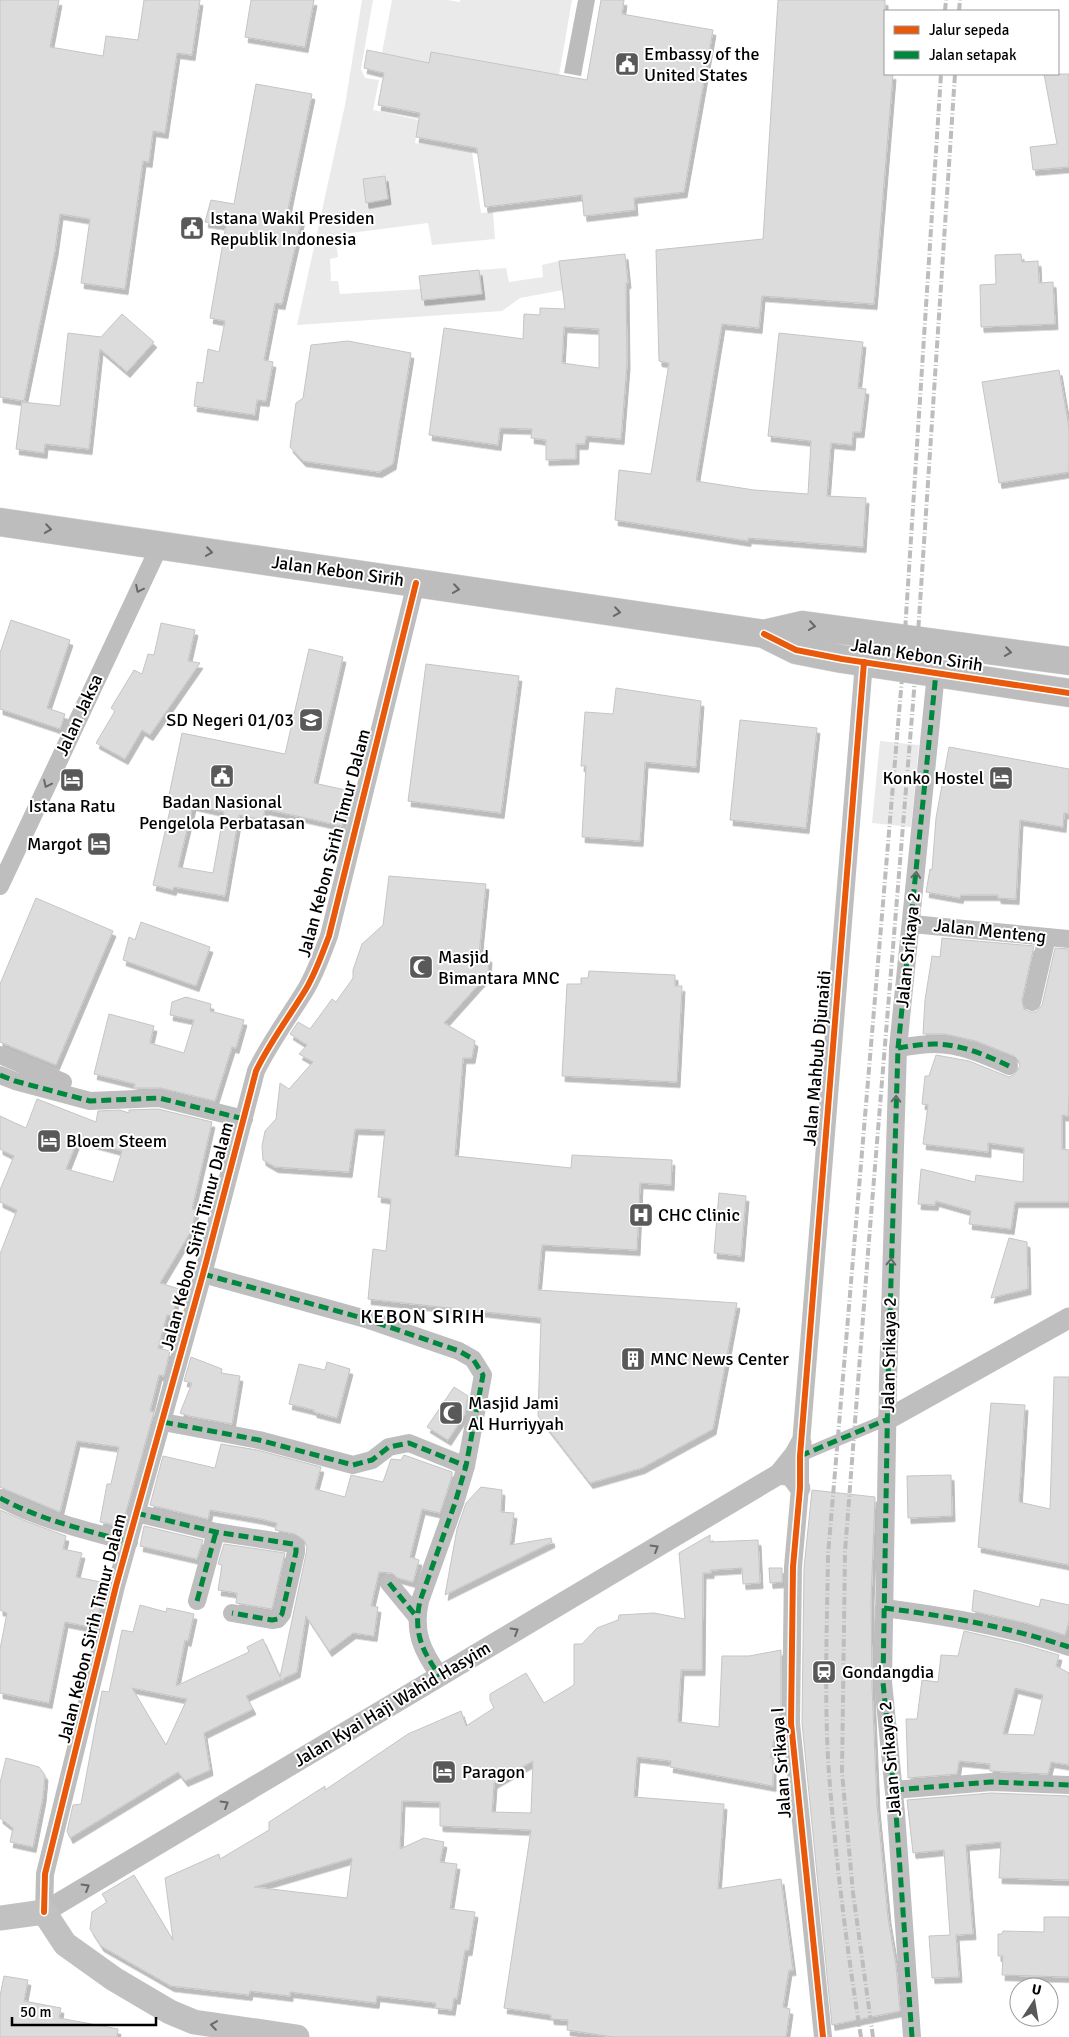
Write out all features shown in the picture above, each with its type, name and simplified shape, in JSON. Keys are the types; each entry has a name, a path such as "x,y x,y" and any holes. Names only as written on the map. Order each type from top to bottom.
{"main road":[{"name":"Jalan Kebon Sirih","path":"0,522 764,634 796,650 1069,693"},
{"name":"Jalan Kebon Sirih","path":"764,634 803,624 1069,661"},
{"name":"Jalan Kyai Haji Wahid Hasyim","path":"0,1918 44,1912"},
{"path":"44,1912 64,1944 114,1979 170,2012 194,2022 297,2037"}],"street":[{"name":"Jalan Jaksa","path":"0,886 160,545"},
{"name":"Jalan Kebon Sirih Timur Dalam","path":"44,1912 45,1874 116,1586 163,1422 256,1071 267,1048 307,988 318,966 329,936 416,583"},
{"name":"Jalan Mahbub Djunaidi","path":"800,1450 864,662"},
{"name":"Jalan Srikaya 2","path":"912,2037 894,1790 883,1682 888,1380 898,1048 936,673"},
{"name":"Jalan Menteng","path":"912,924 1069,939"},
{"path":"1032,1002 1047,937"},
{"path":"898,1048 933,1044 955,1046 986,1055 1009,1066"},
{"path":"0,1055 63,1082"},
{"path":"0,1075 15,1081 90,1101 158,1098 244,1119"},
{"path":"203,1274 366,1319 459,1350 473,1359 483,1375 466,1466 455,1503 420,1601 417,1616 419,1635 425,1654 440,1676"},
{"path":"800,1488 791,1476 779,1474 800,1450 888,1419 1069,1318"},
{"path":"163,1422 259,1440 353,1465 372,1460 388,1447 409,1443 466,1466"},
{"name":"Jalan Srikaya I","path":"800,1450 800,1488 793,1567 791,1723 823,2037"},
{"name":"Jalan Kyai Haji Wahid Hasyim","path":"44,1912 779,1474"},
{"path":"0,1498 26,1512 129,1542"},
{"path":"136,1514 216,1532 293,1544 296,1547 282,1614 278,1619 272,1620 232,1614"},
{"path":"197,1601 216,1532"},
{"path":"389,1583 417,1616"},
{"path":"884,1608 996,1626 1069,1647"},
{"path":"894,1790 991,1782 1069,1785"}],"shaded area":[{"path":"362,0 373,0 361,69 365,78 379,80 373,110 419,120 415,143 472,152 481,213 493,212 495,239 432,245 428,223 335,235 338,257 330,259 331,281 338,281 340,294 421,289 422,300 482,294 479,270 506,268 509,282 543,277 542,265 559,261 563,290 520,298 502,311 297,325 345,105"},
{"path":"392,0 448,0 460,2 460,0 572,0 559,75 431,52 429,63 382,53"},
{"path":"578,0 595,0 581,76 564,73"},
{"path":"880,741 919,745 911,827 872,823"}],"building":[{"path":"0,0 59,0 50,47 103,56 106,36 138,40 144,0 200,0 192,55 177,53 165,133 153,131 149,162 143,161 125,289 81,283 90,219 60,214 55,250 24,401 0,397"},
{"path":"251,0 314,0 305,47 245,37"},
{"path":"601,0 624,0 622,14 713,30 684,192 634,198 635,210 584,216 582,195 485,207 477,148 416,137 420,113 378,105 384,73 364,68 367,50 429,63 431,52 587,80"},
{"path":"778,0 885,0 884,75 893,75 874,304 762,296 759,328 722,324 696,481 754,490 808,494 811,441 768,436 779,333 863,342 858,388 866,389 861,432 853,432 852,445 831,443 827,496 866,498 863,547 748,538 748,541 615,520 619,470 651,474 669,363 659,361 656,250 763,239"},
{"path":"1069,74 1069,167 1033,170 1030,147 1057,144 1044,75"},
{"path":"256,84 312,94 287,214 302,217 282,304 275,303 264,360 273,362 266,401 257,400 255,415 194,406 197,382 203,383 208,349 219,352 225,321 210,318 226,225 205,222 211,200 234,204"},
{"path":"385,176 388,199 366,203 363,179"},
{"path":"625,254 628,283 626,283 627,364 621,439 586,436 585,444 576,444 576,459 546,460 546,440 531,438 532,429 500,428 498,445 429,435 444,328 523,339 524,314 540,315 540,308 565,309 559,261","holes":["564,327 599,329 599,368 562,363"]},
{"path":"1021,254 1022,262 1038,261 1039,283 1053,282 1055,324 981,327 980,285 996,284 995,255"},
{"path":"479,270 482,294 422,300 419,276"},
{"path":"122,314 154,342 127,372 100,349 89,449 45,444 44,453 16,449 22,402 60,406 68,333 101,337"},
{"path":"348,341 411,353 393,464 379,472 303,461 290,447 296,403 303,398 311,345"},
{"path":"1059,370 1069,428 1069,472 999,483 982,382"},
{"path":"11,620 70,640 47,708 65,714 60,729 0,709 0,653"},
{"path":"161,623 195,630 188,661 200,663 150,735 142,730 125,759 96,743 115,711 111,708 134,670 142,674 148,654 154,655"},
{"path":"309,649 343,657 314,783 350,791 342,826 265,809 263,820 239,815 225,896 174,887 173,890 153,885 172,801 168,800 182,733 285,754","holes":["193,805 224,812 213,873 178,867"]},
{"path":"426,664 519,676 501,813 408,801"},
{"path":"616,688 701,701 696,767 645,762 640,841 582,837 586,766 581,766 585,712 613,714"},
{"path":"740,720 817,728 806,828 730,820"},
{"path":"949,747 1069,769 1069,814 1064,813 1063,827 1020,820 1016,899 998,898 998,895 961,895 960,898 926,892 930,869 932,870 936,818"},
{"path":"389,876 486,884 479,955 489,957 488,974 444,1023 475,1041 472,1058 463,1058 455,1156 571,1168 572,1155 672,1160 671,1185 640,1183 637,1250 542,1245 538,1290 737,1303 713,1429 642,1468 590,1483 538,1416 541,1318 368,1299 373,1249 386,1251 391,1199 378,1197 385,1130 355,1129 349,1172 275,1167 263,1160 262,1146 265,1131 276,1119 280,1083 289,1089 313,1062 299,1054 307,1045 290,1034 298,1022 310,1029 332,999 336,1002 353,978 353,970 362,944 383,925"},
{"path":"36,898 113,931 56,1065 0,1042 0,984"},
{"path":"141,922 210,947 196,986 123,960 129,937 135,940"},
{"path":"942,938 1034,946 1022,1000 1024,1009 1030,1012 1036,1012 1042,1005 1055,948 1069,949 1069,1097 1068,1116 1062,1115 1062,1149 1069,1150 1069,1202 1015,1202 1011,1229 969,1224 971,1211 936,1201 935,1205 918,1204 921,1169 975,1182 976,1175 1023,1182 1024,1148 988,1143 988,1152 923,1144 928,1105 922,1104 925,1076 929,1076 936,1055 969,1061 1009,1077 1015,1074 1020,1066 1014,1056 976,1041 945,1034 923,1034 925,1000 932,956 940,957"},
{"path":"589,971 675,975 675,986 682,986 677,1082 562,1076 567,984 581,984 581,978 588,978"},
{"path":"186,997 211,1004 210,1011 244,1020 236,1048 232,1047 215,1101 161,1088 134,1088 135,1084 94,1074 109,1014 154,1026 150,1043 184,1053 194,1020 170,1015 172,1002"},
{"path":"37,1099 96,1122 98,1111 120,1110 129,1113 129,1110 158,1109 212,1122 192,1209 196,1210 191,1231 160,1283 179,1289 172,1316 167,1315 158,1348 170,1351 164,1376 159,1375 150,1411 154,1412 122,1526 100,1522 107,1484 111,1484 119,1447 77,1441 60,1512 0,1487 0,1254 17,1210 0,1202 0,1190 14,1156 0,1149 0,1116 26,1128","holes":["78,1139 122,1151 113,1182 66,1169"]},
{"path":"719,1193 746,1196 741,1256 714,1253"},
{"path":"1009,1238 1027,1242 1028,1289 991,1298"},
{"path":"191,1357 222,1369 221,1373 240,1376 232,1424 180,1413 192,1383 184,1381"},
{"path":"327,1362 350,1369 337,1418 289,1404 299,1364 325,1370"},
{"path":"1054,1377 1069,1377 1069,1565 978,1547 991,1403 1025,1405 1019,1502 1050,1509"},
{"name":"Masjid Jami Al Hurriyyah","path":"454,1387 468,1396 465,1414 448,1440 427,1427"},
{"path":"221,1444 257,1450 321,1467 315,1489 345,1497 351,1475 383,1482 391,1459 401,1460 404,1455 452,1472 452,1476 440,1513 422,1509 410,1557 419,1560 413,1582 398,1578 392,1573 379,1572 371,1606 378,1607 374,1636 353,1633 329,1651 306,1616 297,1672 246,1696 253,1709 204,1733 210,1770 185,1781 178,1772 70,1838 67,1831 73,1805 81,1804 102,1691 109,1692 122,1630 133,1632 140,1605 166,1612 167,1608 194,1614 188,1641 185,1640 176,1686 249,1652 247,1647 263,1639 280,1677 306,1554 307,1547 304,1540 295,1534 275,1530 277,1523 261,1519 210,1510 208,1519 150,1505 163,1456 215,1468","holes":["132,1688 187,1699 166,1745"]},
{"path":"951,1475 952,1516 908,1518 907,1476"},
{"path":"481,1487 502,1490 501,1512 514,1513 510,1545 551,1538 552,1542 445,1595 457,1529 466,1503"},
{"path":"812,1490 875,1497 871,1599 872,1688 877,1806 888,1918 896,1966 900,2011 832,2025 802,1723 804,1568"},
{"path":"0,1510 66,1536 63,1549 82,1553 76,1577 106,1583 95,1628 65,1622 49,1703 0,1693 0,1649 7,1613 0,1610"},
{"path":"144,1526 203,1540 197,1559 140,1546"},
{"path":"710,1535 710,1542 758,1540 760,1583 743,1584 742,1568 711,1570 711,1573 703,1573 702,1670 681,1670 678,1722 719,1727 722,1656 749,1656 781,1650 781,1707 770,1758 773,1758 773,1786 670,1767 671,1761 637,1757 634,1797 724,1804 718,1889 781,1879 793,1970 789,1970 783,2007 790,2009 786,2037 614,2037 567,2030 568,2020 551,2019 551,2015 504,2008 531,1830 440,1826 440,1802 402,1801 400,1849 424,1838 444,1842 440,1862 457,1864 450,1909 475,1912 469,1950 465,1950 457,1999 454,1998 452,2010 435,2008 436,2003 377,1996 376,2003 290,1992 290,1996 250,1991 249,1995 171,1986 101,1946 90,1929 92,1912 107,1902 102,1894 134,1875 173,1940 165,1878 219,1854 220,1859 269,1830 269,1822 325,1786 325,1790 408,1734 461,1711 466,1726 494,1708 490,1700 490,1694 526,1673 544,1703 574,1685 574,1644 582,1644 597,1628 618,1620 619,1615 654,1613 685,1619 679,1553","holes":["533,1761 531,1813 492,1812 494,1783","352,1858 347,1898 254,1887"]},
{"path":"224,1544 285,1553 272,1609 236,1603 237,1593 218,1590 222,1565 218,1564"},
{"path":"769,1568 782,1568 782,1582 770,1583"},
{"path":"974,1590 1039,1607 1041,1599 1069,1605 1069,1621 1065,1635 1026,1623 972,1611"},
{"path":"964,1631 1059,1655 1056,1666 1069,1673 1069,1765 1051,1762 1048,1774 990,1771 990,1764 959,1761 957,1774 908,1778 906,1719 917,1719 922,1680 938,1682 941,1655 958,1656","holes":["1015,1688 1043,1695 1034,1735 1003,1734"]},
{"path":"6,1758 39,1767 45,1775 43,1797 33,1847 10,1842 13,1828 0,1818 0,1783"},
{"path":"991,1793 1069,1796 1069,1880 999,1878 1001,1842 966,1845 973,1934 956,1935 959,1977 932,1978 929,1936 950,1935 944,1850 913,1853 907,1800"},
{"path":"1044,1917 1069,1917 1069,1977 1002,1975 1003,1956 998,1956 998,1934 1002,1934 1003,1931 1044,1932"},
{"path":"4,1976 28,1980 24,2001 61,2008 59,2018 118,2029 117,2037 0,2037 0,1996"}],"railway":[{"path":"945,10 946,0"},
{"path":"959,10 960,0"},
{"path":"861,2037 842,1906 827,1747 828,1555 902,678 941,75"},
{"path":"873,2037 853,1893 842,1772 845,1552 915,679 955,75"}],"marked path":[{"path":"912,2037 896,1813 883,1682 888,1380 898,1048 936,673"},
{"path":"898,1048 944,1044 982,1054 1009,1066"},
{"path":"0,1075 15,1081 90,1101 159,1098 244,1119"},
{"path":"203,1274 366,1319 459,1351 473,1359 483,1375 466,1466 455,1503 420,1601 418,1612 421,1641 428,1658 440,1676"},
{"path":"800,1456 888,1419"},
{"path":"163,1422 259,1440 353,1465 372,1460 389,1447 409,1443 466,1466"},
{"path":"0,1498 47,1518 129,1542"},
{"path":"136,1513 216,1532 293,1544 296,1547 282,1614 278,1619 272,1620 232,1613"},
{"path":"197,1601 216,1532"},
{"path":"389,1583 417,1617"},
{"path":"884,1608 978,1623 1069,1647"},
{"path":"894,1790 991,1782 1069,1785"}],"cycle path":[{"path":"44,1912 45,1874 116,1586 203,1274 256,1071 273,1040 310,983 329,936 416,583"},
{"path":"764,634 796,650 842,659 1069,693"},
{"path":"823,2037 791,1723 793,1567 800,1488 800,1456 864,662"}],"place":[{"name":"Embassy of the United States","path":"627,64"},
{"name":"Istana Wakil Presiden Republik Indonesia","path":"192,228"},
{"name":"SD Negeri 01/03","path":"311,720"},
{"name":"Badan Nasional Pengelola Perbatasan","path":"222,776"},
{"name":"Konko Hostel","path":"1001,778"},
{"name":"Istana Ratu","path":"72,780"},
{"name":"Margot","path":"99,844"},
{"name":"Masjid Bimantara MNC","path":"421,967"},
{"name":"Bloem Steem","path":"49,1141"},
{"name":"CHC Clinic","path":"641,1215"},
{"name":"MNC News Center","path":"633,1359"},
{"name":"Masjid Jami Al Hurriyyah","path":"451,1413"},
{"name":"Gondangdia","path":"824,1672"},
{"name":"Paragon","path":"444,1772"}],"district":[{"name":"KEBON SIRIH","path":"423,1316"}]}
